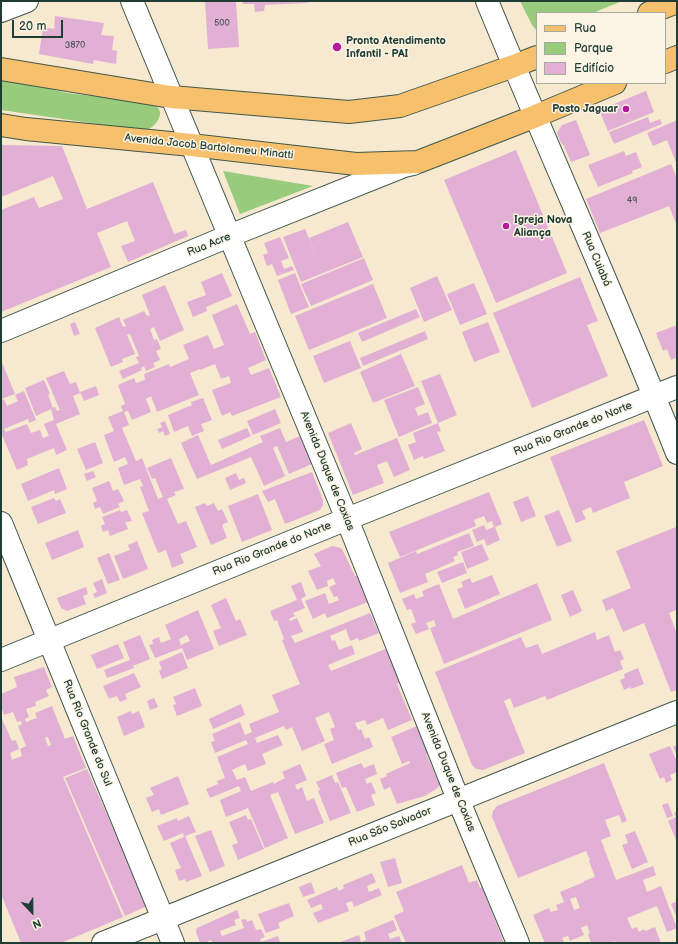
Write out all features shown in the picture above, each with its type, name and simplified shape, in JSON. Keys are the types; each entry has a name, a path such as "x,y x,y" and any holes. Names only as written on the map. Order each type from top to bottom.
{"main road":[{"path":"652,12 677,2"},
{"path":"1,69 171,97 349,112 400,106 536,57"},
{"path":"666,62 677,57"},
{"name":"Avenida Jacob Bartolomeu Minatti","path":"1,125 26,129 191,145 356,164 418,162 536,116 613,84"}],"street":[{"path":"1,11 28,1"},
{"name":"Avenida Duque de Caxias","path":"132,1 347,519 458,799 518,943"},
{"name":"Rua Cuiabá","path":"487,1 677,453"},
{"name":"Rua Acre","path":"1,331 229,236 404,166 418,162"},
{"name":"Rua Rio Grande do Norte","path":"1,660 677,387"},
{"name":"Rua Rio Grande do Sul","path":"1,523 6,548 50,641 173,943"},
{"name":"Rua São Salvador","path":"103,943 677,712"}],"green space":[{"path":"520,1 622,1 595,12 536,12 536,30"},
{"path":"1,77 67,93 150,103 158,108 160,114 156,123 151,128 139,130 1,110"},
{"path":"223,171 313,186 240,214"}],"building":[{"path":"205,1 236,1 239,47 208,49"},
{"path":"242,1 310,2 265,5 264,11 255,12 254,4 243,4"},
{"path":"55,16 104,23 101,35 114,36 112,50 117,51 116,64 94,60 93,64 39,54 43,27 54,29"},
{"path":"646,91 654,112 608,131 599,110"},
{"path":"648,117 650,123 660,119 662,124 614,144 609,132"},
{"path":"576,120 590,155 571,162 557,133 562,125"},
{"path":"677,120 677,165 667,140 653,146 647,133"},
{"path":"1,145 62,146 87,209 153,182 174,234 186,230 188,236 128,262 121,246 135,241 127,221 97,233 111,267 1,312 1,210 34,197 39,208 63,199 53,176 1,197"},
{"name":"Igreja Nova Aliança","path":"516,150 567,273 496,303 444,180"},
{"path":"624,151 626,156 636,152 642,167 632,171 633,173 598,187 588,165"},
{"path":"671,164 677,179 677,203 600,233 586,199"},
{"path":"677,203 677,226 669,206"},
{"path":"348,222 363,257 323,273 309,238"},
{"path":"305,229 323,273 301,282 283,237"},
{"path":"280,237 289,258 281,261 284,269 292,266 294,270 277,276 272,264 267,266 263,255 268,253 264,243"},
{"path":"364,258 373,280 311,306 301,284"},
{"path":"222,273 232,296 206,307 207,311 193,317 187,302 206,295 201,282"},
{"path":"295,273 309,307 291,314 278,280"},
{"path":"437,276 452,310 424,322 410,288"},
{"path":"580,277 598,321 587,325 608,376 532,408 493,313"},
{"path":"474,283 487,314 460,325 447,294"},
{"path":"373,284 387,318 309,350 295,316"},
{"path":"165,285 184,330 160,341 154,327 150,329 154,340 157,339 161,349 156,351 160,360 153,363 155,367 146,371 144,366 141,368 142,370 123,379 119,371 139,363 136,357 139,356 130,334 127,335 135,354 122,359 123,362 111,367 95,328 119,317 123,327 126,326 123,320 144,311 147,316 150,315 142,295"},
{"path":"237,304 250,334 255,332 266,360 248,368 251,375 269,368 281,397 232,416 230,412 222,416 212,390 231,383 229,376 221,379 215,364 190,373 199,395 157,412 151,396 146,399 151,412 132,420 128,411 124,412 129,425 122,428 136,461 142,458 158,499 163,497 155,478 152,479 147,468 171,458 184,489 174,492 176,495 167,499 178,524 186,521 197,547 180,554 184,563 172,568 166,550 158,553 142,513 149,511 140,487 143,486 140,479 124,485 118,468 128,464 125,457 114,462 104,435 114,431 108,417 123,411 121,406 125,404 118,385 134,378 136,383 145,380 144,374 169,364 170,367 189,359 183,345 208,335 214,349 224,345 212,315"},
{"path":"416,309 420,317 362,342 358,333"},
{"path":"75,322 80,334 74,336 70,324"},
{"path":"488,322 500,352 474,362 462,332"},
{"path":"677,325 677,357 671,360 667,349 663,351 656,333"},
{"path":"425,331 428,339 363,366 360,358"},
{"path":"350,341 361,368 324,383 313,356"},
{"path":"401,354 415,386 373,403 360,372"},
{"path":"1,360 15,394 1,399"},
{"path":"64,371 70,384 76,382 80,393 73,396 80,414 56,424 67,450 56,455 54,448 27,459 28,465 17,470 1,433 1,401 4,399 7,406 18,401 15,395 24,391 36,420 29,423 28,419 4,429 6,432 27,424 31,433 40,430 43,438 49,436 44,424 54,420 51,409 36,416 25,388 44,380 50,394 48,395 53,408 55,407 57,411 60,410 46,378"},
{"path":"440,374 457,415 438,423 421,381"},
{"path":"96,386 99,395 84,401 80,392"},
{"path":"418,387 425,404 415,408 418,416 428,412 432,423 399,437 384,400"},
{"path":"203,398 212,420 201,424 204,431 192,436 188,426 174,432 168,415 192,405 191,402"},
{"path":"275,409 281,423 253,435 247,421"},
{"path":"644,420 663,466 624,482 630,498 593,513 591,507 582,511 586,519 576,523 550,457"},
{"path":"165,421 170,434 165,436 163,431 159,433 157,429 162,427 160,423"},
{"path":"351,423 362,449 354,453 355,455 397,438 410,470 394,477 387,461 377,465 384,483 353,495 328,433"},
{"path":"438,423 441,431 437,432 445,451 424,459 423,456 414,460 408,445 416,442 413,433"},
{"path":"247,428 251,436 222,449 218,440"},
{"path":"280,428 286,442 300,436 312,464 289,474 277,446 273,448 285,476 264,486 251,457 197,479 181,443 198,435 211,465 263,442 260,436"},
{"path":"95,442 103,463 86,470 77,449"},
{"path":"59,468 67,489 55,494 54,490 28,501 21,484"},
{"path":"93,471 96,477 87,481 84,474"},
{"path":"312,472 323,500 323,505 320,510 285,524 275,499 268,502 262,491"},
{"path":"236,473 239,480 244,478 246,483 230,490 225,478"},
{"path":"109,481 113,491 118,489 124,501 118,504 120,507 103,514 100,507 95,509 93,503 97,501 92,488"},
{"path":"489,492 502,524 495,527 500,540 487,546 484,539 477,542 472,530 484,525 486,530 494,527 492,521 487,523 484,516 474,520 476,526 400,557 389,532"},
{"path":"258,494 272,530 242,542 228,506"},
{"path":"528,496 536,516 521,522 513,502"},
{"path":"54,498 56,501 60,499 66,513 38,524 31,507"},
{"path":"205,503 207,506 214,503 218,511 222,509 228,522 222,525 227,538 211,545 195,507"},
{"path":"120,510 121,512 127,510 132,521 125,522 128,529 110,536 108,530 103,532 101,526 105,524 102,517"},
{"path":"559,510 572,541 557,547 544,516"},
{"path":"676,527 677,610 669,613 677,634 677,690 671,692 644,623 623,632 613,608 606,611 602,600 631,588 616,551"},
{"path":"78,530 84,547 52,560 45,543"},
{"path":"469,533 474,546 457,552 458,555 453,557 455,561 425,574 428,582 400,593 388,563 416,551 417,554"},
{"path":"137,541 148,569 123,579 114,556 130,550 128,545"},
{"path":"482,544 489,560 467,569 461,552"},
{"path":"332,546 342,549 355,576 357,576 368,602 327,618 325,613 313,619 305,601 325,593 329,604 339,600 337,596 334,597 329,587 336,584 333,578 327,581 328,586 317,590 308,571 321,566 314,554"},
{"path":"109,553 120,580 108,584 97,558"},
{"path":"463,562 467,573 442,583 437,572"},
{"path":"492,575 500,594 465,609 457,589 463,587 461,582 470,578 472,583"},
{"path":"102,579 107,593 95,598 93,594 97,592 93,583"},
{"path":"301,582 306,596 301,599 305,608 293,613 295,616 289,619 290,621 297,618 303,632 291,636 295,643 370,613 379,633 359,641 358,638 350,641 346,629 330,636 332,641 335,640 339,650 352,645 355,654 328,665 331,671 388,648 402,682 397,684 412,720 388,730 383,718 367,725 365,720 355,723 358,730 361,729 365,739 369,737 373,747 332,764 324,744 334,740 330,729 335,727 329,712 315,718 325,741 302,751 292,727 286,730 284,726 255,738 257,743 278,735 283,745 262,754 266,764 248,771 245,764 232,770 237,780 245,777 251,791 273,782 274,784 285,778 282,772 300,764 307,780 295,785 297,790 302,787 307,801 314,798 324,823 295,834 278,792 270,795 288,838 265,848 248,808 226,817 220,800 241,791 239,786 210,798 206,789 218,784 217,781 225,778 217,757 248,744 246,740 215,753 211,742 215,741 212,734 240,722 245,735 252,732 249,724 279,712 272,695 300,684 282,640 284,639 277,620 274,621 270,611 297,600 291,586"},
{"path":"537,583 552,620 444,664 430,628 436,626 434,620 426,623 429,629 416,634 411,624 416,622 411,609 407,610 402,599 414,594 416,599 424,596 422,591 439,584 453,619"},
{"path":"86,587 88,594 83,596 86,604 67,611 61,608 57,598"},
{"path":"573,590 582,611 570,617 561,595"},
{"path":"226,598 236,621 240,619 247,635 219,646 213,631 221,628 211,605"},
{"path":"198,610 214,649 187,660 182,648 155,658 149,645 153,644 152,640 159,637 161,643 171,639 165,625","holes":["187,635 190,641 181,645 179,639"]},
{"path":"595,632 597,640 609,635 615,652 620,650 624,659 620,661 623,669 547,700 545,696 514,708 510,698 504,701 525,753 483,770 476,769 472,765 435,672 521,637 526,648 538,644 542,654"},
{"path":"140,635 150,659 133,666 134,668 107,678 104,670 130,660 123,642"},
{"path":"118,644 124,658 97,669 91,655"},
{"path":"182,652 188,668 162,679 159,671 162,669 159,662"},
{"path":"44,667 52,687 46,690 49,696 35,702 36,706 26,709 29,717 25,719 26,722 37,718 35,713 52,706 65,739 73,736 86,768 63,777 123,917 61,943 21,943 1,894 1,717 12,741 16,740 19,749 10,753 12,760 22,756 20,749 26,746 18,726 22,724 21,721 17,722 13,712 4,715 1,706 1,694 17,687 14,677","holes":["48,737 51,745 48,746 45,738"]},
{"path":"638,668 644,684 624,690 620,680 625,678 624,674"},
{"path":"134,673 141,687 125,694 127,699 120,702 117,696 109,699 103,686"},
{"path":"195,688 202,706 177,716 173,705 176,704 173,697"},
{"path":"154,698 158,707 150,710 147,701"},
{"path":"241,704 245,715 213,729 209,719"},
{"path":"131,711 132,714 139,711 145,727 124,736 117,717"},
{"path":"417,726 429,753 426,754 440,785 425,796 397,804 390,787 384,790 380,779 387,776 386,774 410,763 409,761 402,764 391,737"},
{"path":"677,745 677,754 676,754 673,747"},
{"path":"670,746 677,762 677,772 670,775 672,780 666,783 664,777 660,779 649,754"},
{"path":"361,763 364,768 374,764 377,774 365,779 367,784 371,782 376,793 371,795 375,805 357,812 346,787 342,788 336,773"},
{"path":"604,763 627,821 622,823 619,815 605,820 611,836 601,840 616,880 653,866 656,875 643,880 647,892 661,886 677,928 667,932 657,906 627,918 632,929 637,927 639,932 644,929 645,931 655,927 661,943 615,943 615,941 610,943 591,943 587,925 581,928 584,935 570,941 568,936 562,938 564,942 561,943 545,943 533,915 549,908 551,912 558,910 556,905 564,902 560,892 595,877 589,861 590,860 586,851 518,878 492,817 493,811 497,806","holes":["576,897 580,908 574,910 570,899"]},
{"path":"87,769 147,906 125,916 65,778"},
{"path":"332,775 335,783 338,782 351,813 330,821 316,782"},
{"path":"178,776 189,804 161,815 159,809 152,812 146,798 154,795 150,788"},
{"path":"668,803 673,816 667,818 662,805"},
{"path":"677,812 677,842 668,821 676,817 674,813"},
{"path":"246,815 248,820 251,819 264,849 238,860 232,845 238,843 229,822"},
{"path":"189,816 196,832 185,836 202,876 186,882 185,879 179,881 175,870 181,868 170,843 184,837 183,833 164,841 157,826 177,818 178,821"},
{"path":"211,830 225,866 210,872 195,836"},
{"path":"635,831 648,862 632,869 622,845 628,843 625,835"},
{"path":"395,858 402,883 388,887 380,862"},
{"path":"462,865 469,883 477,880 480,888 482,887 504,943 406,943 394,916 404,911 396,892"},
{"path":"372,873 376,882 367,886 369,892 379,888 382,895 354,907 352,901 346,903 349,911 318,923 313,913 323,909 321,904 311,908 307,900 337,887 339,891 344,888 343,885"},
{"path":"311,882 315,893 303,897 299,887"},
{"path":"677,901 677,918 671,904"},
{"path":"289,903 294,916 278,923 280,928 266,933 258,914"},
{"path":"237,910 240,918 234,920 236,925 220,931 222,936 244,928 241,920 246,919 247,922 252,920 256,930 261,929 265,937 260,939 261,942 278,936 280,942 212,943 211,940 200,943 196,932 197,928"},
{"path":"393,920 397,930 388,934 390,939 399,936 402,943 338,943 359,935 361,942 366,940 364,932"}],"place":[{"name":"Pronto Atendimento Infantil - PAI","path":"337,47"},
{"name":"Posto Jaguar","path":"626,109"},
{"name":"Igreja Nova Aliança","path":"506,226"}]}
